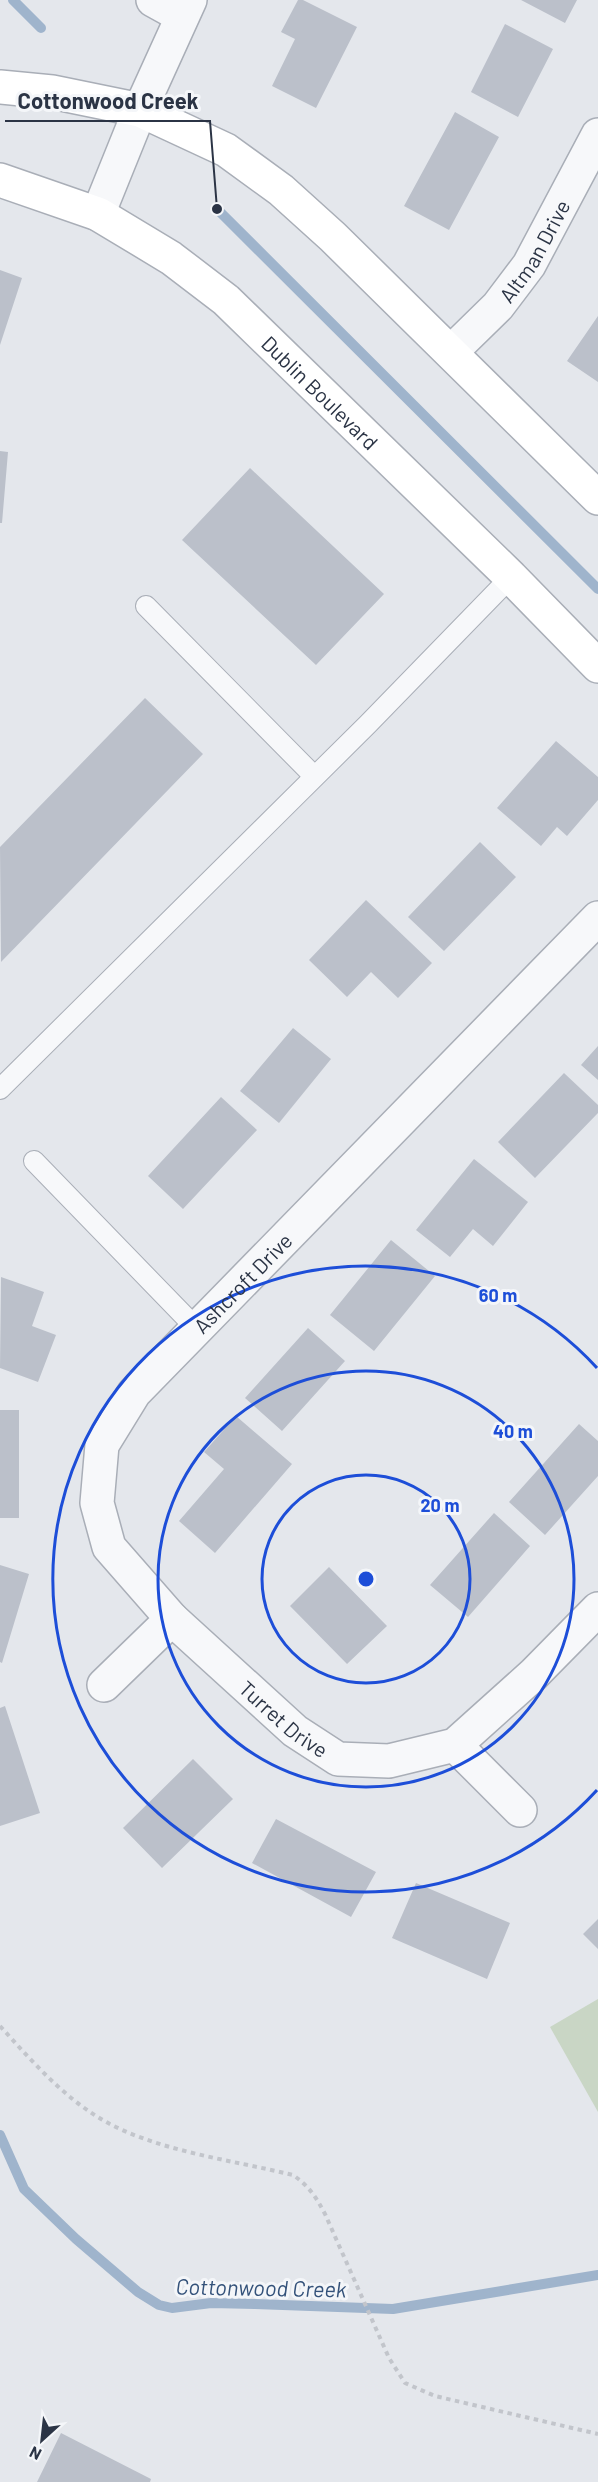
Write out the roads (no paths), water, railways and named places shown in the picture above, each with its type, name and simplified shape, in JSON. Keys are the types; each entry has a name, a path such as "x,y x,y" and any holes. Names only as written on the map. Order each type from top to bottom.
{"main road":[{"path":"0,87 52,92 140,110 226,150 281,190 451,352 598,498"},
{"name":"Dublin Boulevard","path":"0,180 98,214 171,258 226,300 511,577 598,666"}],"street":[{"path":"98,214 140,110 186,8 153,0"},
{"name":"Altman Drive","path":"451,352 498,306 530,265 598,135"},
{"name":"Ashcroft Drive","path":"172,1619 109,1547 97,1503 102,1445 134,1393 598,918"},
{"name":"Turret Drive","path":"172,1619 295,1731 338,1759 389,1761 455,1745 534,1674 598,1609"},
{"path":"104,1685 172,1619"},
{"path":"455,1745 520,1810"}],"lane":[{"path":"0,1089 511,577"},
{"path":"146,606 314,776"},
{"path":"34,1161 197,1329"}],"waterway":[{"name":"Cottonwood Creek","path":"13,0 41,28"},
{"name":"Cottonwood Creek","path":"217,209 598,589"},
{"name":"Cottonwood Creek","path":"0,2135 24,2189 76,2239 138,2292 159,2305 172,2308 211,2303 393,2309 598,2275"}],"place":[{"name":"Cottonwood Creek","path":"217,209"}]}
